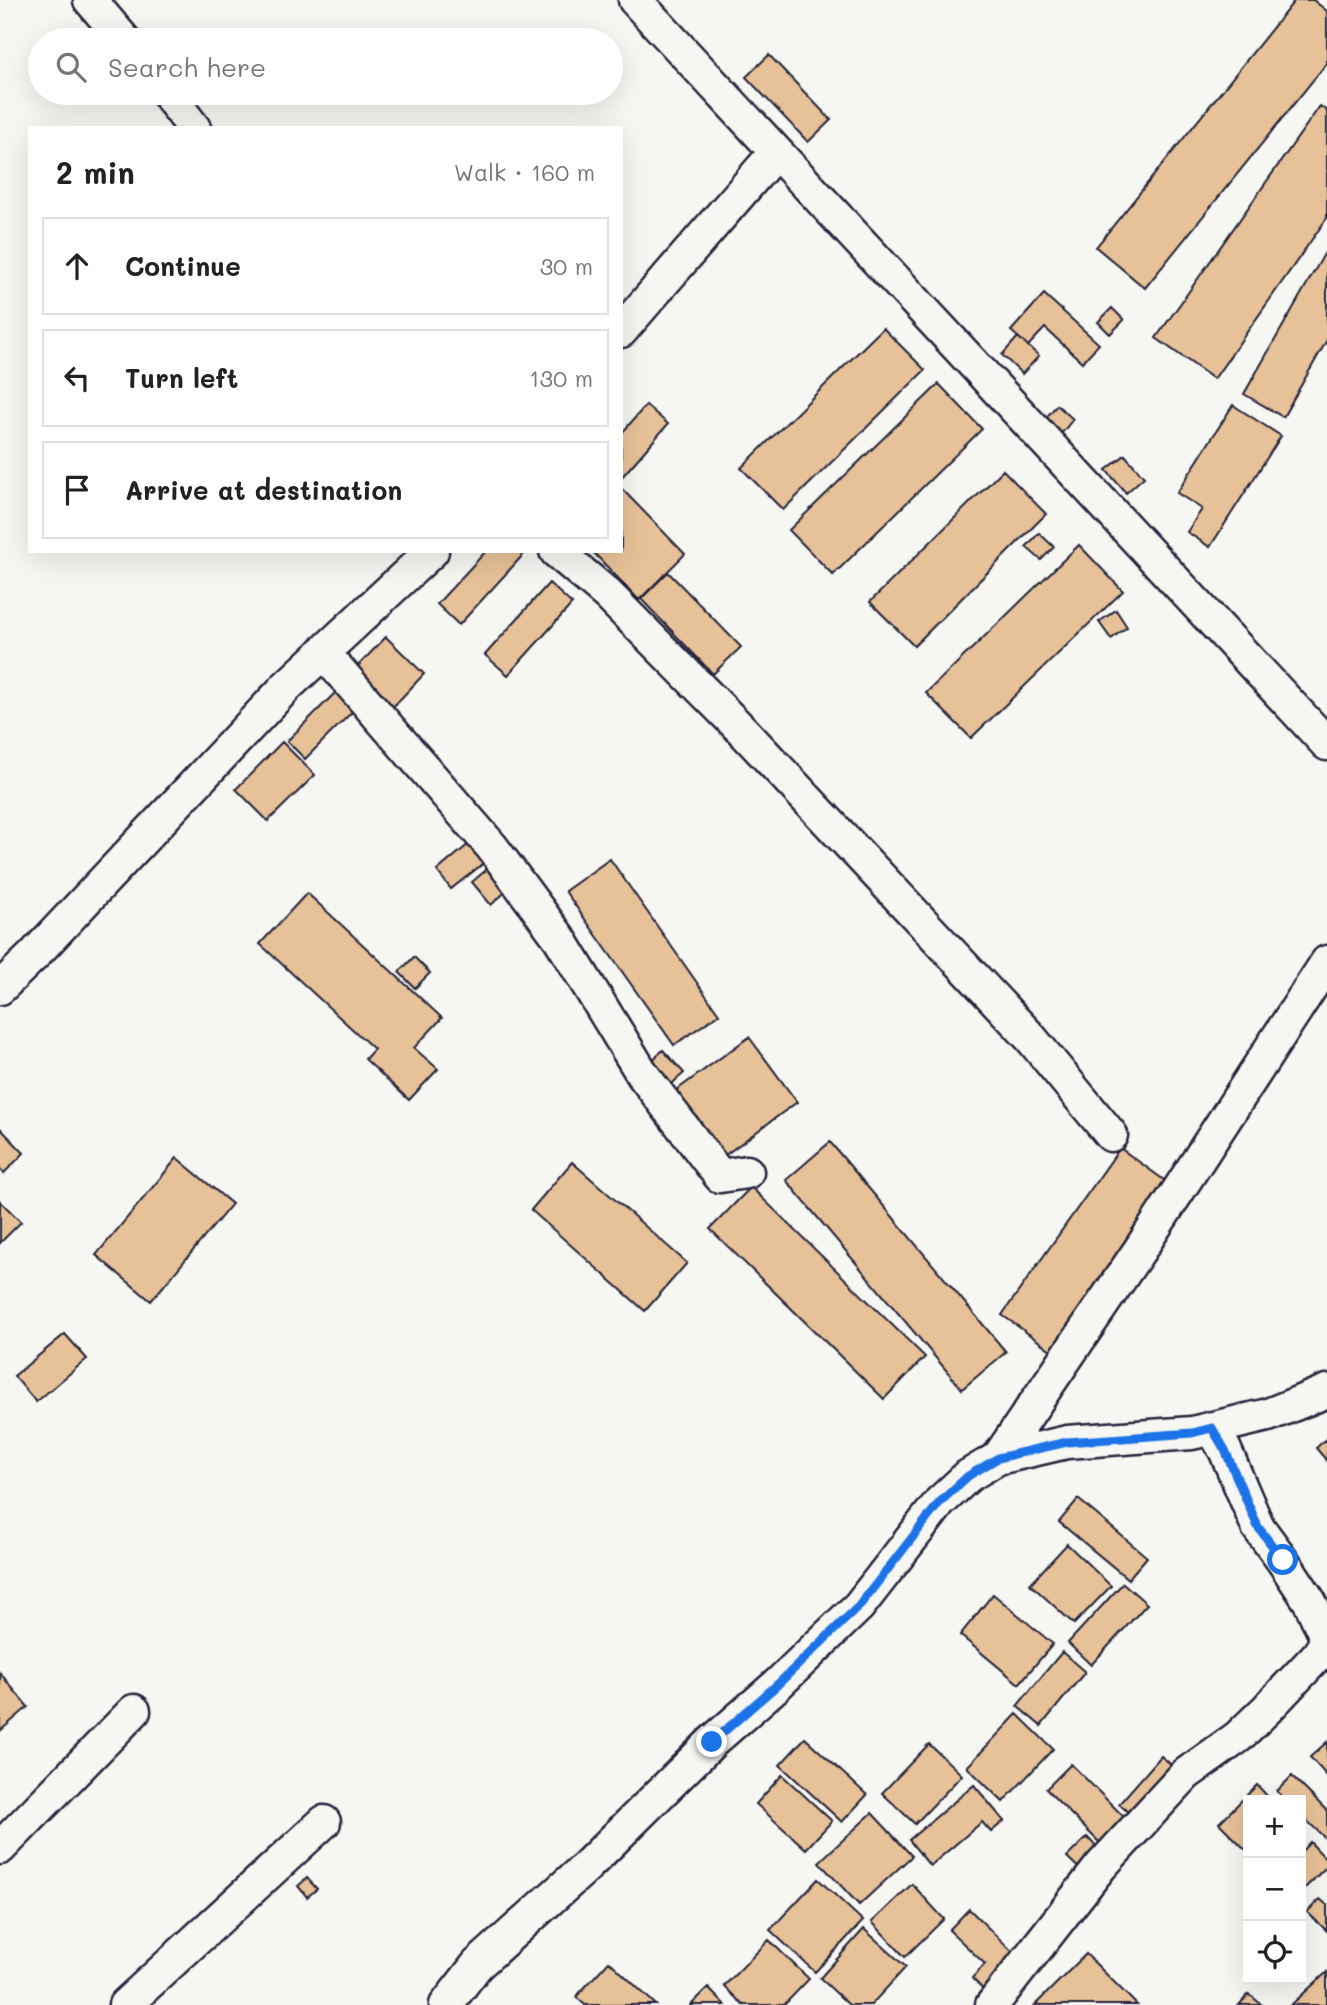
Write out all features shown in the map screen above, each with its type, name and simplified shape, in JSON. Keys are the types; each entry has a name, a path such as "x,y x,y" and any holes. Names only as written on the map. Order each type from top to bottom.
{"street":[{"path":"90,0 114,28"},
{"path":"635,0 1327,744"},
{"path":"176,105 192,126"},
{"path":"623,329 776,152"},
{"path":"0,988 287,686 430,553"},
{"path":"558,553 607,594 743,731 1030,1037 1111,1135"},
{"path":"323,652 492,847 560,939 643,1075 720,1176 747,1172"},
{"path":"998,1458 1141,1248 1327,962"},
{"path":"446,2005 477,1965 587,1866 712,1742 777,1685 859,1606 940,1502 968,1476 998,1458 1067,1442 1192,1433 1268,1415 1327,1391"},
{"path":"992,2005 1101,1866 1186,1773 1238,1737 1318,1655 1327,1640 1310,1602 1258,1527 1230,1461 1212,1428"},
{"path":"0,1848 134,1711"},
{"path":"125,2005 324,1822"}],"building":[{"path":"1295,0 1313,0 1327,11 1327,63 1145,288 1096,247"},
{"path":"769,55 831,120 808,142 746,77"},
{"path":"1320,106 1327,111 1327,218 1214,379 1156,338"},
{"path":"1327,249 1327,340 1283,417 1244,394"},
{"path":"1044,294 1099,344 1082,362 1045,328 1028,346 1011,331"},
{"path":"1112,308 1124,320 1110,334 1098,322"},
{"path":"883,328 925,370 783,510 741,468"},
{"path":"1018,337 1039,356 1022,374 1002,355"},
{"path":"939,384 982,429 833,575 789,530"},
{"path":"646,405 668,424 623,476 623,432"},
{"path":"1057,405 1073,419 1061,434 1044,420"},
{"path":"1233,405 1281,436 1210,547 1187,532 1202,509 1177,493"},
{"path":"1125,455 1144,477 1126,493 1106,470"},
{"path":"1003,470 1046,514 914,646 870,602"},
{"path":"623,490 685,554 639,600 594,553 623,553"},
{"path":"1039,533 1054,547 1041,560 1026,547"},
{"path":"1079,545 1123,591 971,738 926,693"},
{"path":"484,553 523,555 459,625 437,604"},
{"path":"668,572 741,647 713,674 641,599"},
{"path":"549,583 572,604 508,675 485,655"},
{"path":"1116,610 1127,627 1111,639 1099,622"},
{"path":"386,637 424,674 392,708 353,671"},
{"path":"340,688 358,706 305,759 287,741"},
{"path":"282,742 315,775 268,821 236,789"},
{"path":"470,843 485,862 451,889 437,871"},
{"path":"610,859 719,1014 674,1045 565,891"},
{"path":"492,865 511,887 491,905 472,882"},
{"path":"307,893 442,1018 414,1048 438,1069 409,1100 365,1059 374,1049 260,944"},
{"path":"414,957 430,973 415,988 399,972"},
{"path":"749,1037 797,1102 721,1158 674,1092"},
{"path":"663,1050 684,1073 666,1089 646,1066"},
{"path":"0,1128 24,1153 4,1173 0,1169"},
{"path":"830,1142 1006,1352 962,1389 786,1180"},
{"path":"1120,1148 1168,1183 1051,1350 1002,1315"},
{"path":"177,1158 232,1204 151,1301 96,1255"},
{"path":"572,1162 687,1263 645,1311 531,1210"},
{"path":"751,1187 925,1357 884,1399 710,1229"},
{"path":"0,1201 21,1222 0,1243"},
{"path":"65,1334 87,1359 36,1402 14,1376"},
{"path":"1327,1438 1327,1461 1316,1448"},
{"path":"1078,1499 1147,1557 1128,1579 1059,1522"},
{"path":"1067,1544 1111,1586 1074,1624 1030,1584"},
{"path":"1123,1583 1147,1604 1091,1665 1068,1643"},
{"path":"993,1594 1053,1644 1019,1684 960,1635"},
{"path":"1062,1652 1085,1672 1041,1726 1017,1706"},
{"path":"0,1673 28,1707 0,1731"},
{"path":"1017,1714 1053,1749 1003,1802 967,1767"},
{"path":"805,1738 867,1795 842,1822 780,1765"},
{"path":"1327,1742 1327,1776 1310,1757"},
{"path":"929,1744 962,1775 915,1824 882,1793"},
{"path":"1161,1756 1181,1773 1139,1822 1119,1804"},
{"path":"1071,1764 1131,1824 1106,1849 1046,1789"},
{"path":"782,1775 832,1821 806,1849 756,1804"},
{"path":"1292,1776 1327,1811 1327,1840 1306,1820 1306,1795 1281,1795 1277,1791"},
{"path":"974,1785 1004,1821 991,1832 982,1822 930,1866 909,1840"},
{"path":"1257,1785 1266,1795 1247,1795"},
{"path":"1243,1799 1243,1847 1219,1823"},
{"path":"872,1813 912,1856 859,1905 819,1862"},
{"path":"1087,1837 1106,1857 1087,1876 1067,1857"},
{"path":"1310,1842 1327,1860 1327,1866 1306,1887 1306,1858 1306,1846"},
{"path":"307,1878 317,1889 307,1897 298,1886"},
{"path":"818,1879 863,1921 815,1972 770,1930"},
{"path":"912,1884 944,1919 905,1957 872,1922"},
{"path":"1320,1899 1327,1905 1327,1931 1307,1912"},
{"path":"969,1909 1023,1962 990,1997 972,1978 985,1964 949,1930"},
{"path":"864,1929 906,1967 871,2005 849,2005 820,1978"},
{"path":"769,1940 809,1979 784,2005 743,2005 724,1986"},
{"path":"1086,1954 1137,2005 1035,2005"},
{"path":"609,1961 656,2005 585,2005 576,1997"},
{"path":"1327,1972 1327,2005 1291,2005"},
{"path":"708,1988 725,2005 691,2005"},
{"path":"1249,1994 1262,2005 1239,2005"}],"route":[{"path":"712,1742 777,1685 859,1606 940,1502 968,1476 998,1458 1067,1442 1192,1433 1212,1428 1225,1450 1258,1527 1283,1560"}]}
